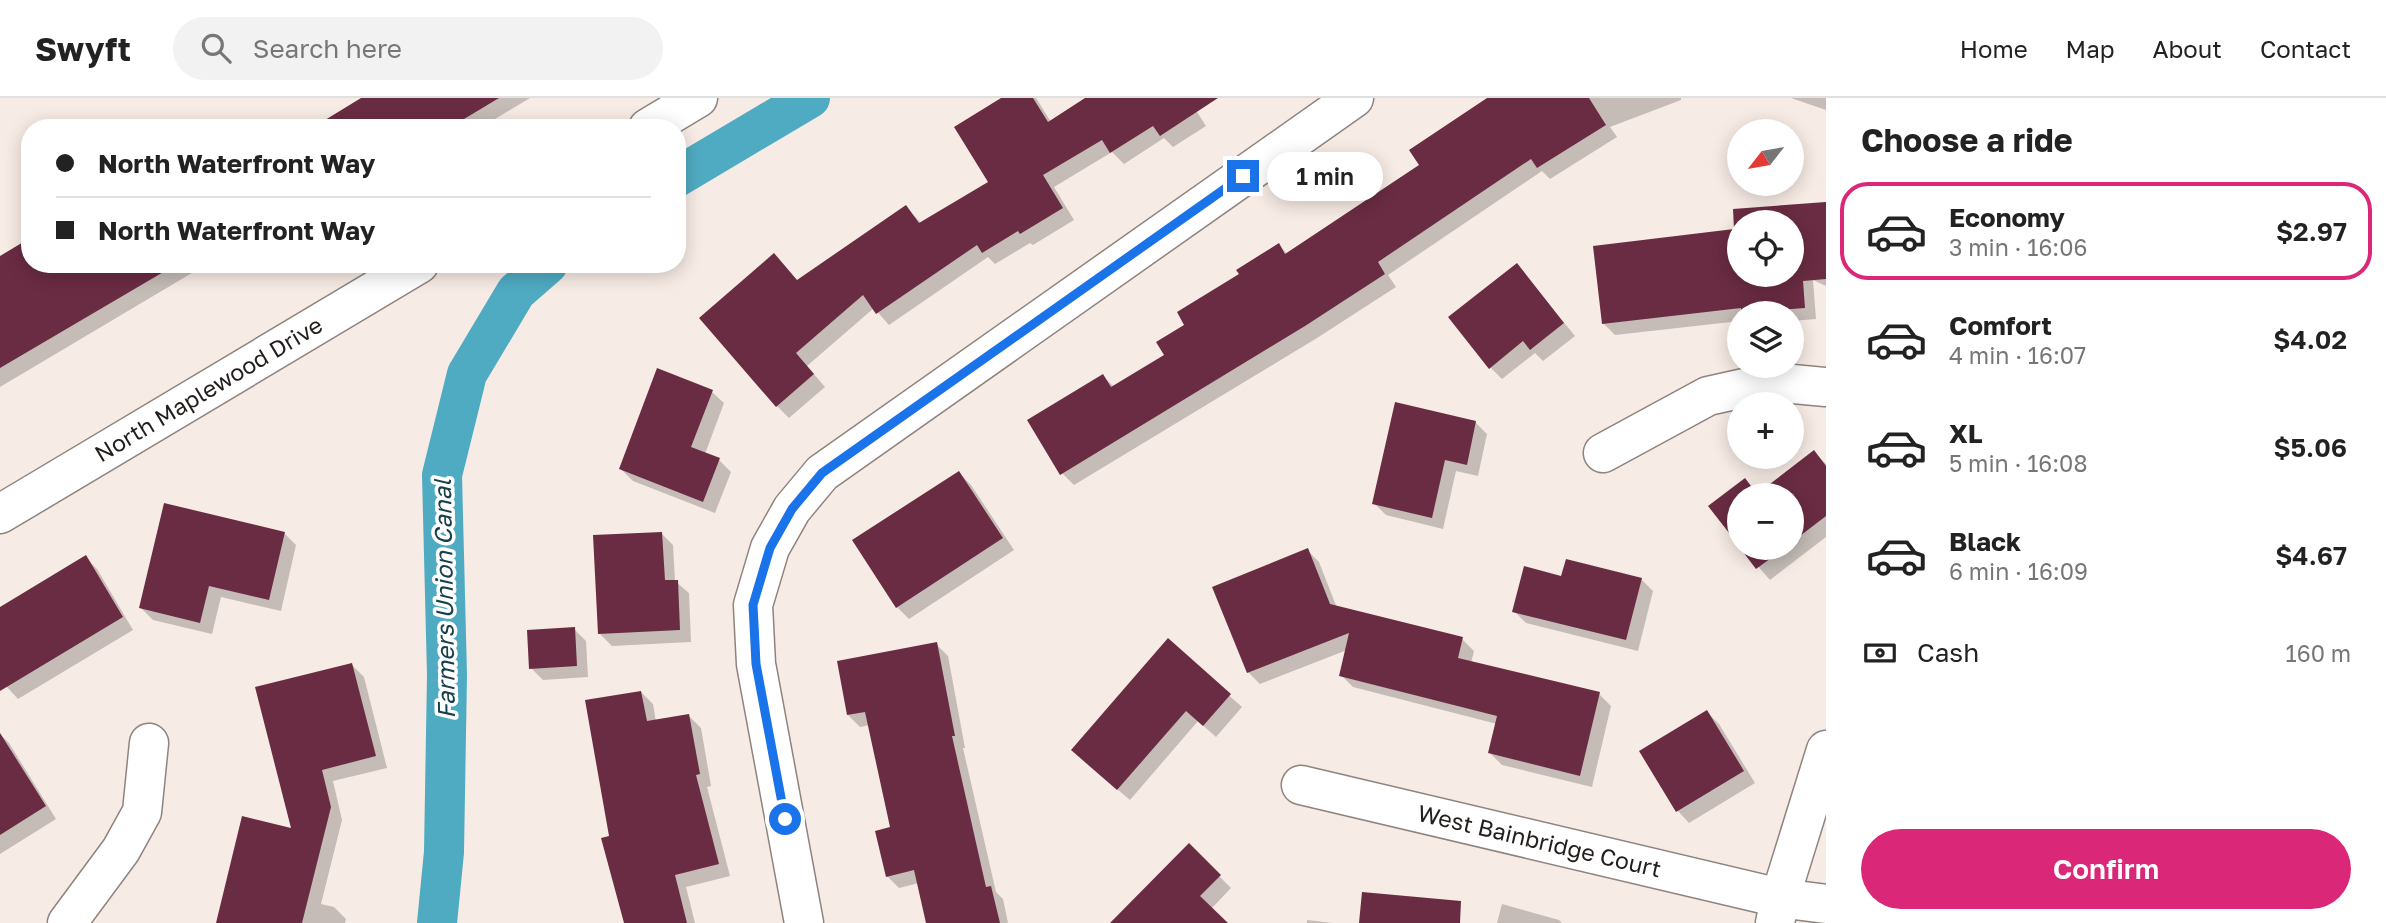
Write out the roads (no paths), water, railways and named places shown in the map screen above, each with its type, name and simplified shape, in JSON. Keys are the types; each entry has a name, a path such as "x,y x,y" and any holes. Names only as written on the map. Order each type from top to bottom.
{"street":[{"path":"663,119 698,98"},
{"path":"804,923 756,664 753,605 770,548 792,509 822,473 1354,98"},
{"name":"North Maplewood Drive","path":"0,514 404,273"},
{"path":"1603,453 1708,396 1771,382 1826,387"},
{"path":"67,923 121,850 142,812 149,743"},
{"path":"1777,910 1826,750"},
{"name":"West Bainbridge Court","path":"1301,785 1777,910 1826,904"}],"waterway":[{"name":"Farmers Union Canal","path":"686,172 810,98"},
{"name":"Farmers Union Canal","path":"437,923 444,852 447,675 442,475 467,374 516,292 538,273"}]}
